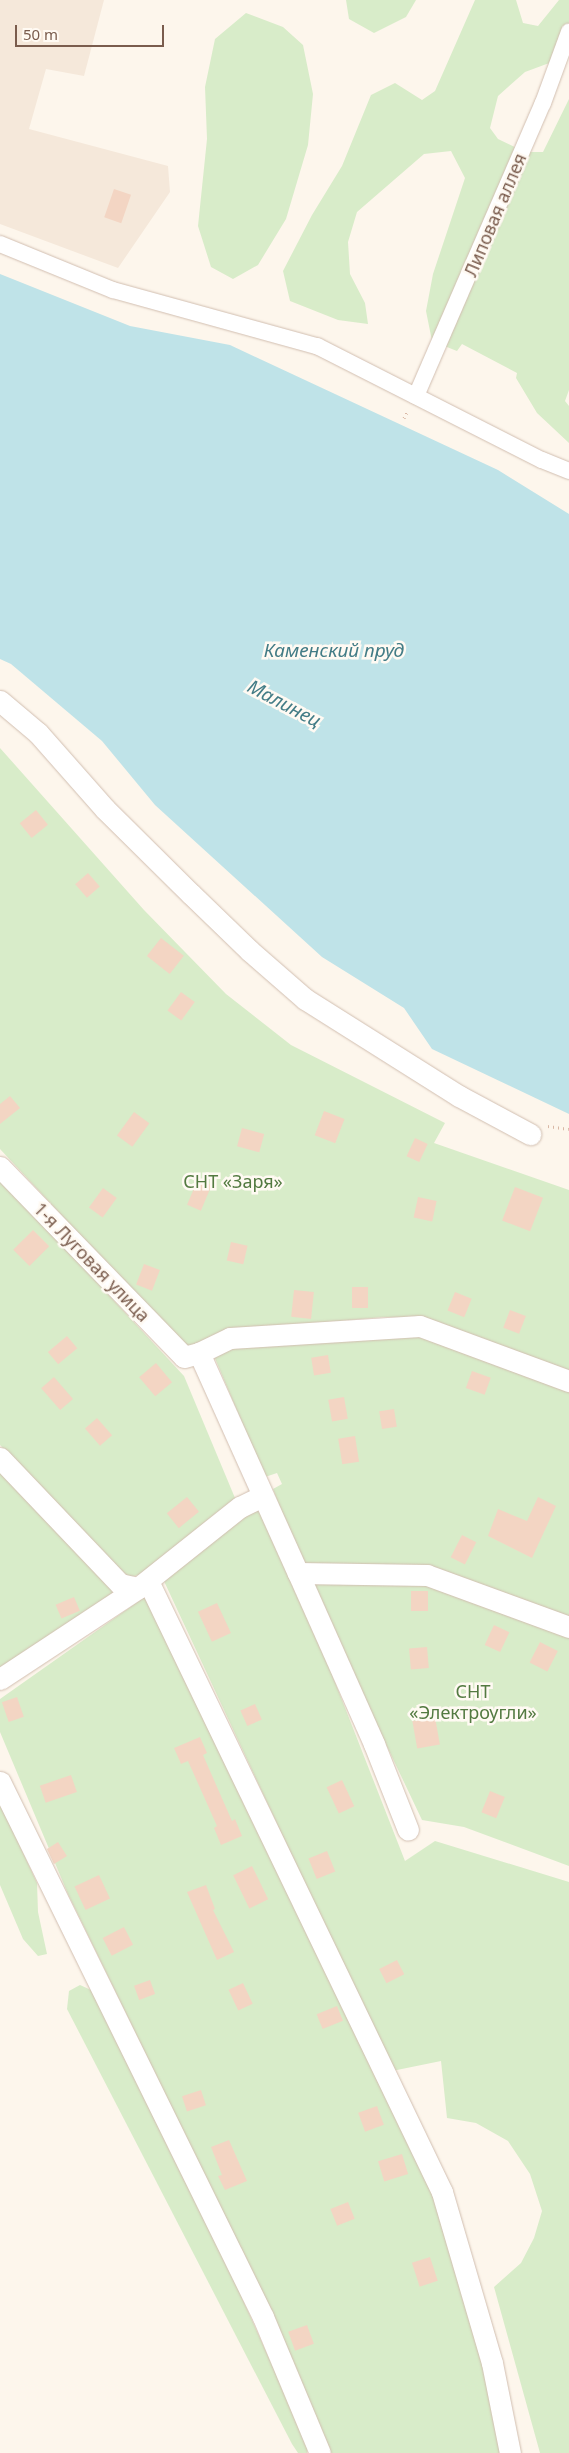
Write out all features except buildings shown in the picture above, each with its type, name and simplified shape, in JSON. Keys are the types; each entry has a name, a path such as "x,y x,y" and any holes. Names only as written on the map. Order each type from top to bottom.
{"street":[{"name":"Липовая аллея","path":"416,396 543,103 569,32"},
{"path":"0,244 113,290 317,346 542,460 569,471"},
{"path":"0,701 38,733 105,809 250,952 305,1000 459,1096 536,1128"},
{"name":"1-я Луговая улица","path":"0,1167 191,1355 263,1496 374,1744 408,1830"},
{"path":"191,1355 230,1338 420,1326 569,1381"},
{"path":"0,1458 120,1584 143,1585"},
{"path":"0,1679 143,1585 240,1507 263,1496"},
{"path":"298,1573 427,1575 569,1627"},
{"path":"143,1585 442,2192 492,2363 510,2453"},
{"path":"0,1782 263,2317 320,2453"}],"path":[{"path":"536,1128 569,1129"}],"shaded area":[{"path":"0,0 104,0 84,76 46,69 29,129 168,166 170,192 118,268 0,224"}],"green space":[{"path":"346,0 416,0 406,17 374,33 349,19"},
{"path":"475,0 516,0 523,23 538,26 559,0 569,0 569,48 552,62 525,72 498,96 490,128 498,139 525,152 543,152 569,99 569,390 565,401 569,406 569,443 537,413 516,378 517,373 462,344 457,351 432,341 426,311 433,274 465,178 451,151 424,154 357,212 348,242 350,274 365,303 368,324 338,320 290,301 283,271 312,215 342,166 371,95 395,83 422,100 435,91"},
{"path":"246,13 283,27 303,45 313,94 308,145 286,219 258,265 233,279 211,267 198,226 207,139 205,87 215,39"},
{"name":"СНТ «Заря»","path":"0,748 144,910 226,994 291,1045 445,1123 434,1143 569,1190 569,1370 421,1318 383,1317 229,1331 188,1351 0,1149"},
{"path":"0,1178 184,1376 235,1498 139,1575 129,1577 118,1568 0,1445"},
{"path":"421,1334 569,1388 569,1621 437,1568 301,1564 273,1489 282,1484 277,1473 265,1477 214,1356 228,1348"},
{"path":"0,1467 116,1591 0,1672"},
{"path":"261,1505 297,1585 405,1861 435,1841 569,1882 569,2453 540,2453 494,2287 521,2263 534,2238 542,2211 530,2174 508,2141 476,2123 447,2118 441,2061 392,2071 163,1579"},
{"name":"СНТ «Электроугли»","path":"314,1583 432,1584 569,1635 569,1866 464,1827 422,1820 336,1639"},
{"path":"146,1596 433,2195 496,2412 503,2453 331,2453 269,2308 68,1894 0,1732 0,1699"},
{"path":"0,1802 37,1883 38,1912 47,1954 38,1956 23,1939 0,1885"},
{"path":"80,1985 91,1990 238,2289 308,2445 307,2453 298,2453 292,2444 67,2009 69,1991"}],"water":[{"name":"Каменский пруд","path":"0,274 130,326 230,345 498,470 569,514 569,1114 432,1049 404,1008 322,957 155,805 102,741 11,664 0,659"}],"water label":[{"name":"Малинец","path":"284,704"}]}
